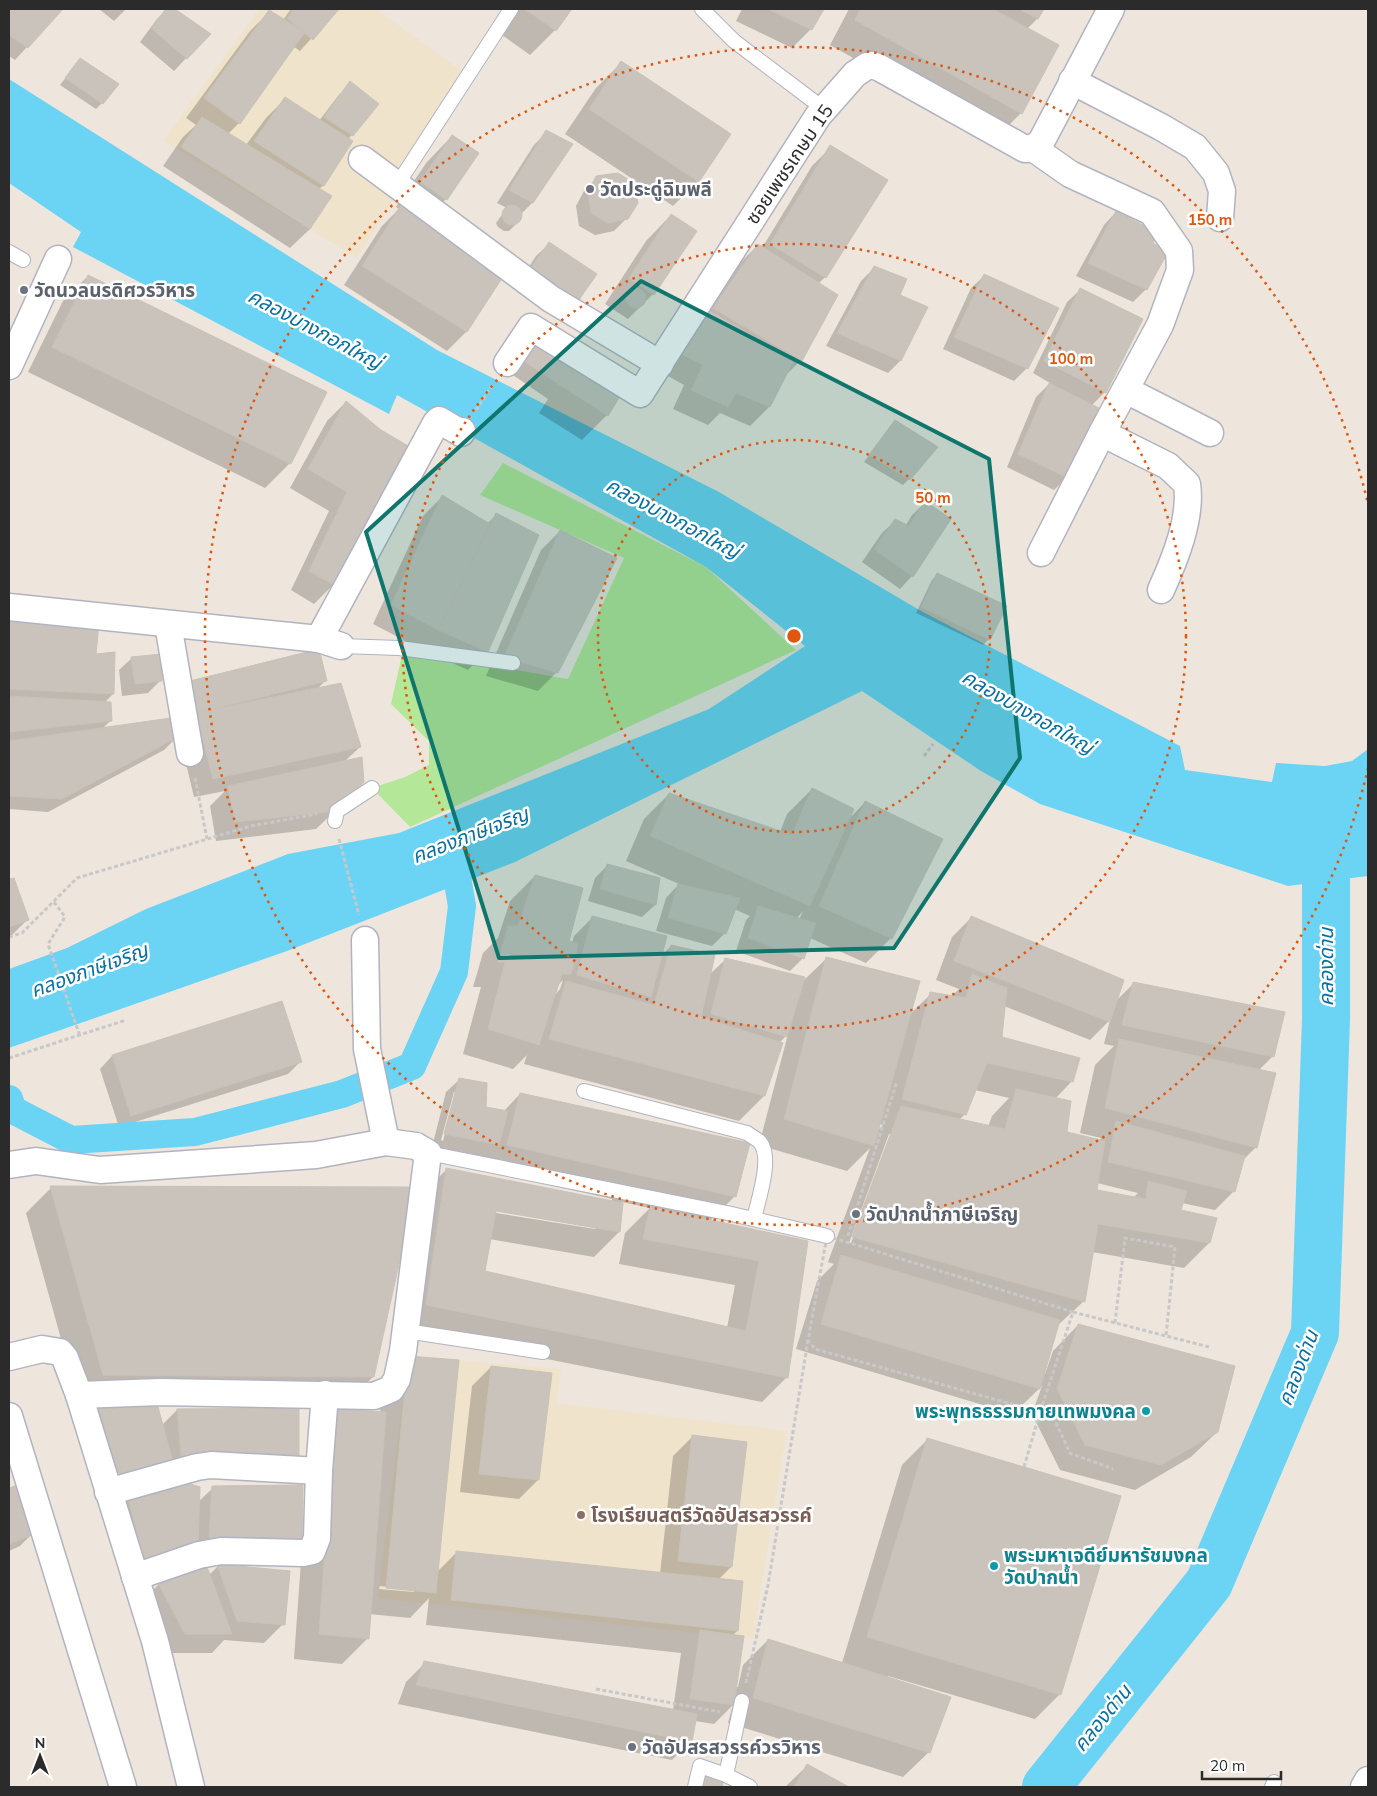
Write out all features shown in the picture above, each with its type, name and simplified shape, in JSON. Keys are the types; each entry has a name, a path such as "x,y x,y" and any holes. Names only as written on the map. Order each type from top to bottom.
{"street":[{"path":"1041,553 1160,325 1180,270 1179,251 1152,212 1070,174 1033,148 1041,142 1111,9"},
{"name":"ซอยเพชรเกษม 15","path":"531,327 640,394 824,109 856,74 867,66 872,65 880,68 1025,149 1033,148"},
{"path":"1072,81 1161,127 1195,147 1216,173 1222,191 1220,218"},
{"path":"362,159 551,299 660,364"},
{"path":"9,366 58,258"},
{"path":"507,363 551,299"},
{"path":"1126,390 1210,434"},
{"path":"9,607 330,642 436,423 440,420 461,433 462,431"},
{"path":"1102,433 1168,466 1186,484 1188,507 1175,558 1161,590"},
{"path":"168,624 190,753"},
{"path":"365,940 367,1049 386,1142"},
{"path":"9,1165 36,1161 100,1170 316,1156 386,1142 416,1146 428,1153 403,1351 397,1379 391,1389 374,1396 160,1392 79,1395"},
{"path":"9,1357 42,1349 60,1352 65,1358 79,1395 155,1641 191,1787"},
{"path":"135,1577 199,1555 221,1551 303,1553 312,1551 317,1538 318,1471 325,1394"},
{"path":"9,1419 17,1471 123,1787"},
{"path":"108,1492 184,1469 197,1467 318,1471"},
{"path":"1364,1787 1368,1780"}],"lane":[{"path":"397,185 511,9"},
{"path":"702,9 734,41 824,109"},
{"path":"9,252 23,260"},
{"path":"330,642 399,648 513,663"},
{"path":"336,816 372,788"},
{"path":"584,1091 747,1133 760,1142 765,1152 766,1164 754,1219"},
{"path":"428,1153 754,1219 827,1236"},
{"path":"406,1331 543,1352"},
{"path":"726,1775 742,1701"},
{"path":"695,1787 700,1766 726,1775 750,1787"}],"path":[{"path":"462,431 507,363"},
{"path":"924,756 933,744"},
{"path":"190,753 207,839"},
{"path":"9,937 22,933 78,878 252,826 336,816 365,940"},
{"path":"54,902 65,917 48,944 80,1036"},
{"path":"9,1058 126,1020"},
{"path":"846,1241 898,1081"},
{"path":"742,1701 768,1585 827,1236 1073,1312 1209,1347"},
{"path":"1115,1323 1125,1238 1175,1247 1166,1336"},
{"path":"1024,1467 1073,1312"},
{"path":"808,1340 815,1349 1053,1416 1070,1453 1113,1469"},
{"path":"596,1690 728,1713 728,1734 734,1737"}],"highlighted area":[{"path":"641,281 989,459 1020,758 894,948 499,958 366,532"}],"shaded area":[{"path":"259,9 376,9 471,77 357,258 163,141"},
{"name":"โรงเรียนสตรีวัดอัปสรสวรรค์","path":"408,1356 561,1369 557,1403 787,1431 753,1639 378,1598"}],"green space":[{"path":"503,463 706,567 796,650 410,827 372,788 405,777 429,765 429,741 391,704 403,650 568,679 624,558 480,495"}],"water":[{"path":"9,79 437,350 719,492 921,611 1180,746 1185,770 1272,782 1276,763 1325,766 1352,761 1368,749 1368,876 1288,886 1040,804 981,771 862,691 515,862 287,951 9,1048 9,969 67,948 146,909 288,854 399,833 709,709 805,646 706,567 397,395 389,414 73,247 81,232 9,183"}],"building":[{"path":"9,9 63,9 28,48 9,35"},
{"path":"166,9 175,9 211,34 187,59 151,28"},
{"path":"294,9 339,9 313,40 287,18"},
{"path":"525,9 572,9 556,31"},
{"path":"768,9 824,9 812,30"},
{"path":"860,9 993,9 1059,45 1022,114 855,20"},
{"path":"1019,9 1044,9 1038,19"},
{"path":"269,10 305,32 240,124 204,98"},
{"path":"80,58 119,84 103,104 65,78"},
{"path":"621,61 731,134 699,182 589,109"},
{"path":"350,81 379,104 353,136 324,117"},
{"path":"285,97 353,141 324,186 254,141"},
{"path":"202,117 332,196 310,229 181,147"},
{"path":"546,130 573,144 533,203 509,190"},
{"path":"452,135 479,153 447,200 420,182"},
{"path":"830,145 888,180 826,278 770,244"},
{"path":"618,173 634,183 638,203 628,219 608,223 591,213 588,193 596,176"},
{"path":"401,205 506,272 467,332 362,266"},
{"path":"512,205 519,208 522,215 519,222 512,225 505,222 502,215 505,208"},
{"path":"1116,211 1158,233 1153,243 1168,252 1147,290 1088,263"},
{"path":"671,214 697,231 654,295 629,278"},
{"path":"549,242 597,274 576,304 528,272"},
{"path":"758,244 838,295 802,361 713,308"},
{"path":"874,266 907,279 900,295 928,307 901,361 837,333"},
{"path":"984,274 1059,308 1028,369 954,337"},
{"path":"88,275 327,392 291,464 52,347"},
{"path":"632,288 640,288 646,294 646,302 640,308 632,308 626,302 626,294"},
{"path":"1080,288 1143,319 1106,393 1044,361"},
{"path":"709,311 794,360 770,407 736,393 728,407 691,390 703,365 677,352"},
{"path":"533,338 576,367 563,387 519,358"},
{"path":"580,360 625,388 608,416 563,387"},
{"path":"1049,383 1103,410 1068,478 1018,454"},
{"path":"346,401 381,430 410,447 334,585 309,571 347,492 308,469"},
{"path":"895,420 938,447 910,480 869,455"},
{"path":"442,495 490,524 438,630 391,605"},
{"path":"925,501 951,519 913,577 874,549 895,519 909,526"},
{"path":"496,513 539,535 488,652 438,630"},
{"path":"560,530 617,558 558,673 504,657"},
{"path":"937,573 1007,606 990,640 921,607"},
{"path":"9,615 99,623 96,654 115,652 114,694 9,689"},
{"path":"319,649 327,681 196,713 190,681"},
{"path":"162,654 162,681 135,684 131,657"},
{"path":"341,683 361,747 213,779 196,713"},
{"path":"9,696 111,702 112,721 9,732"},
{"path":"178,717 178,737 62,799 9,796 9,741"},
{"path":"362,757 364,782 337,811 235,822 228,786"},
{"path":"812,788 854,809 810,906 650,836 669,793 792,835"},
{"path":"865,801 943,839 892,939 819,906"},
{"path":"607,864 660,878 656,905 600,889"},
{"path":"535,875 583,888 569,941 578,944 571,974 562,974 539,1045 488,1029 505,962 498,962 508,926 518,926"},
{"path":"14,878 29,920 9,927 9,879"},
{"path":"678,884 740,898 726,934 668,918"},
{"path":"758,906 816,923 804,959 748,938"},
{"path":"592,916 667,936 651,997 577,975"},
{"path":"971,916 1124,980 1110,1022 954,961"},
{"path":"671,945 715,955 701,1017 783,1043 765,1096 549,1039 566,981 654,1005"},
{"path":"826,957 920,981 874,1146 784,1119"},
{"path":"725,958 805,977 787,1037 711,1014"},
{"path":"972,974 1007,988 1002,1037 1080,1058 1073,1082 987,1063 966,1115 902,1099 930,992 966,998"},
{"path":"1133,982 1285,1012 1274,1057 1122,1025"},
{"path":"282,1001 302,1062 131,1116 112,1055"},
{"path":"1119,1039 1276,1073 1257,1148 1105,1108"},
{"path":"459,1078 487,1083 486,1107 508,1111 499,1145 444,1134"},
{"path":"1016,1089 1071,1101 1067,1132 1105,1141 1097,1190 1146,1199 1148,1181 1187,1191 1181,1210 1217,1218 1210,1243 1098,1224 1085,1302 852,1237 901,1106 1005,1129"},
{"path":"520,1093 750,1143 736,1197 507,1145"},
{"path":"1116,1121 1245,1156 1235,1192 1108,1162"},
{"path":"446,1168 623,1203 620,1232 496,1211 485,1271 746,1331 759,1261 643,1239 650,1207 808,1241 788,1378 426,1305"},
{"path":"50,1186 416,1187 374,1377 103,1375"},
{"path":"841,1255 1060,1320 1040,1389 821,1324"},
{"name":"พระพุทธธรรมกายเทพมงคล","path":"1078,1324 1235,1366 1218,1432 1161,1465 1085,1445 1057,1389"},
{"path":"408,1356 459,1360 436,1593 386,1588"},
{"path":"491,1366 552,1373 539,1480 479,1474"},
{"path":"98,1404 158,1407 173,1462 119,1478"},
{"path":"299,1408 299,1460 181,1457 177,1409"},
{"path":"335,1409 386,1412 369,1639 319,1634"},
{"path":"692,1435 747,1442 732,1567 678,1561"},
{"name":"พระมหาเจดีย์มหารัชมงคล วัดปากน้ำ","path":"927,1438 1121,1496 1061,1695 867,1637"},
{"path":"181,1481 200,1487 198,1544 145,1564 128,1498"},
{"path":"18,1485 34,1534 9,1544 9,1488"},
{"path":"303,1485 302,1541 209,1538 212,1486"},
{"path":"456,1551 743,1581 738,1631 451,1600"},
{"path":"206,1564 232,1634 185,1634 158,1583"},
{"path":"217,1564 290,1571 285,1625 237,1621"},
{"path":"700,1630 744,1636 734,1705 690,1699"},
{"path":"768,1639 951,1697 930,1753 753,1698"},
{"path":"424,1661 697,1714 692,1742 416,1685"},
{"path":"807,1764 849,1787 794,1787"},
{"path":"706,1774 724,1779 722,1787 702,1787"}],"waterway":[{"name":"คลองด่าน","path":"1046,1787 1209,1583 1315,1333 1326,1019 1326,818"},
{"name":"คลองภาษีเจริญ","path":"9,1099 13,1110 71,1140 195,1132 342,1094 412,1066 454,972 462,906 452,849"}],"place":[{"name":"วัดประดู่ฉิมพลี","path":"590,189"},
{"name":"วัดนวลนรดิศวรวิหาร","path":"24,290"},
{"name":"วัดปากน้ำภาษีเจริญ","path":"856,1214"},
{"name":"พระพุทธธรรมกายเทพมงคล","path":"1146,1411"},
{"name":"โรงเรียนสตรีวัดอัปสรสวรรค์","path":"581,1515"},
{"name":"พระมหาเจดีย์มหารัชมงคล วัดปากน้ำ","path":"994,1566"},
{"name":"วัดอัปสรสวรรค์วรวิหาร","path":"632,1747"}],"water label":[{"name":"คลองบางกอกใหญ่","path":"315,329"},
{"name":"คลองบางกอกใหญ่","path":"673,518"},
{"name":"คลองบางกอกใหญ่","path":"1028,712"}]}
